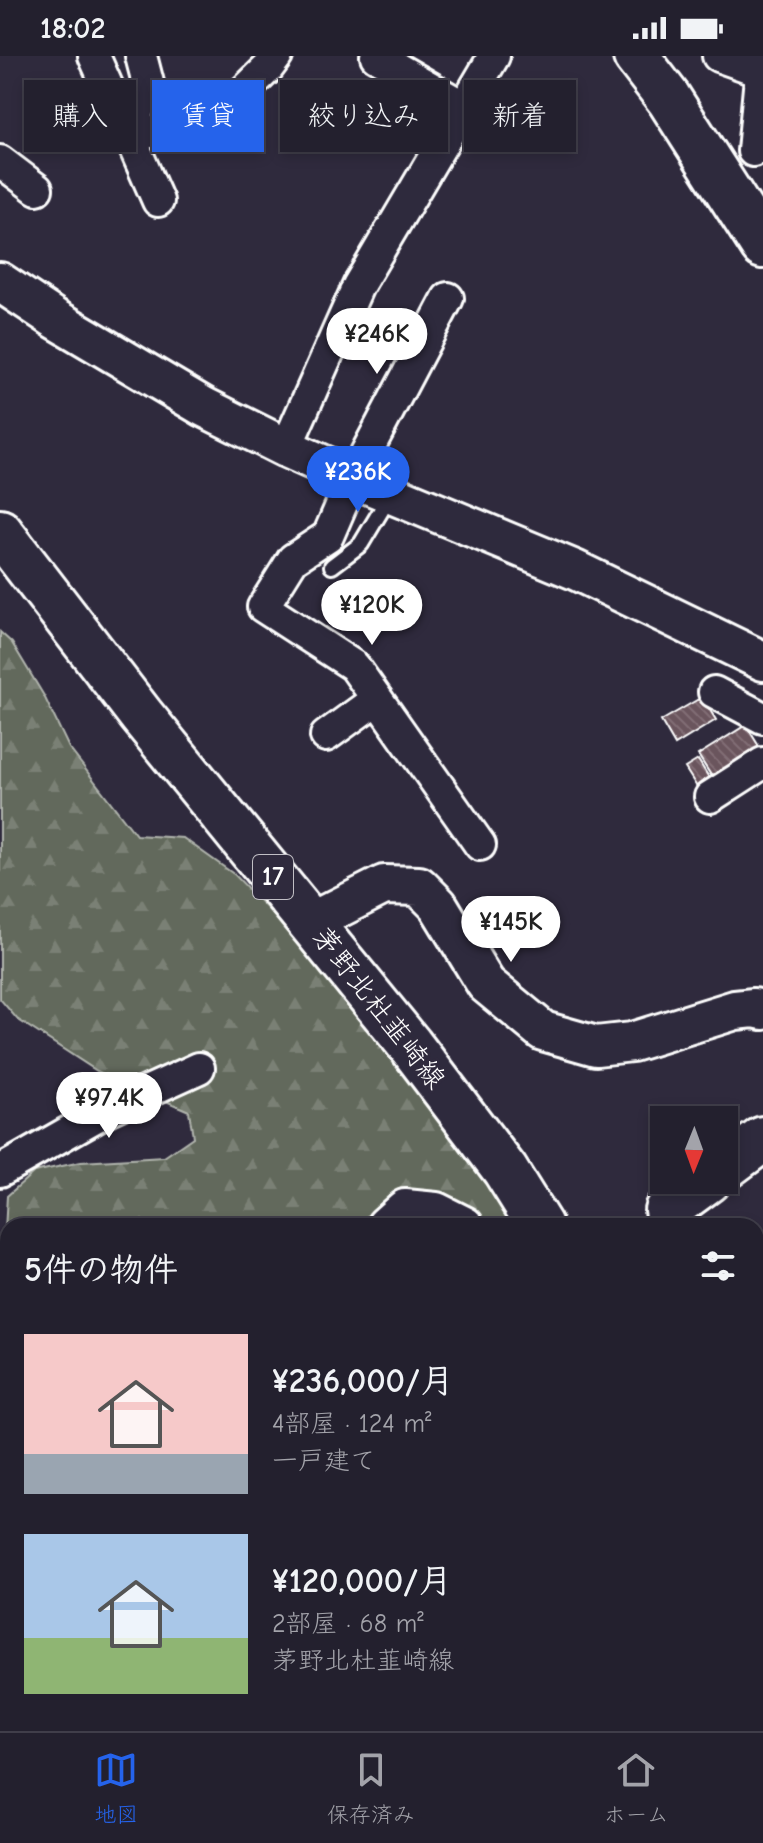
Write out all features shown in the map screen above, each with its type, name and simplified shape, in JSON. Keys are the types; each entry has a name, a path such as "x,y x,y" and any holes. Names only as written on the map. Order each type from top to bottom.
{"main road":[{"path":"636,56 669,99 763,246"},
{"name":"茅野北杜韮崎線","path":"0,532 141,715 410,1045 505,1170 535,1218"},
{"path":"738,1158 763,1139"},
{"path":"667,1210 689,1194"}],"street":[{"path":"94,56 104,80"},
{"path":"136,116 148,83 141,56"},
{"path":"136,135 179,127 226,109 277,56"},
{"path":"286,448 358,286 464,107 376,56"},
{"path":"480,80 494,56"},
{"path":"718,56 762,67 753,151"},
{"path":"136,152 158,201"},
{"path":"0,161 37,189"},
{"path":"0,282 54,318 204,407 286,448 575,570 763,661"},
{"path":"448,298 353,478 328,536 293,559 263,607 354,666 480,845"},
{"path":"714,692 763,718"},
{"path":"326,736 377,699"},
{"path":"710,797 763,763"},
{"path":"311,922 384,885 419,886 438,905 486,984 543,1031 596,1046 632,1042 735,1010 763,1010"},
{"path":"0,1171 109,1109 199,1068"},
{"path":"395,1218 405,1209 436,1212 448,1218"}],"lane":[{"path":"332,566 361,544 391,494"}],"green space":[{"path":"0,632 12,643 44,696 69,748 136,835 183,838 235,875 303,946 519,1218 6,1218 7,1196 34,1172 81,1162 164,1157 193,1137 189,1111 97,1071 17,1019 0,999"}],"building":[{"path":"702,697 716,720 675,745 661,721"},
{"path":"746,725 763,753 716,783 698,755"},
{"path":"698,760 713,784 700,792 685,768"}]}
